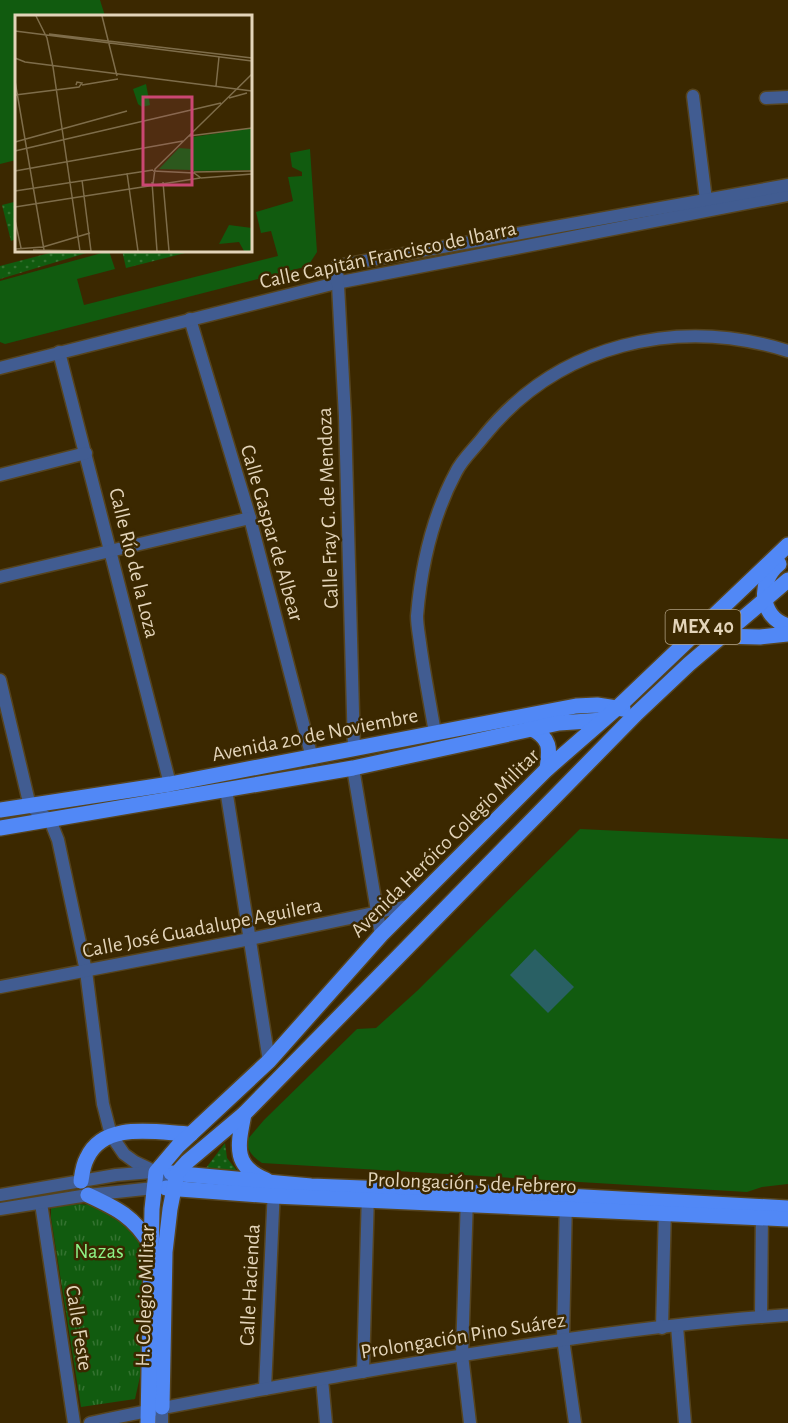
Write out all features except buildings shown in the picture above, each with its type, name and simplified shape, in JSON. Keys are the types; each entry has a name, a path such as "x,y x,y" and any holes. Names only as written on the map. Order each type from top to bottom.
{"main road":[{"name":"Avenida Heróico Colegio Militar","path":"156,1172 191,1134 269,1061 381,935 547,769 617,708 712,619 777,567 788,545"},
{"path":"788,556 767,582 764,600 788,626"},
{"name":"Avenida Heróico Colegio Militar","path":"176,1181 188,1162 244,1114 632,718 722,635 788,580"},
{"path":"712,619 746,617 781,619"},
{"path":"692,638 722,635 760,637 788,634"},
{"name":"Avenida 20 de Noviembre","path":"0,828 353,768 523,725 587,705 617,708 632,718"},
{"name":"Avenida 20 de Noviembre","path":"0,810 170,784 435,733 632,718"},
{"path":"523,725 539,732 546,739 549,750 547,769"},
{"path":"244,1114 240,1143 244,1166 274,1190"},
{"path":"81,1181 87,1158 92,1149 111,1135 138,1131 191,1134"},
{"path":"154,1188 156,1172 176,1181"},
{"name":"Prolongación 5 de Febrero","path":"154,1188 176,1181 274,1190 762,1212 788,1208"},
{"name":"H. Colegio Militar","path":"152,1413 165,1252 176,1181"},
{"name":"H. Colegio Militar","path":"152,1413 151,1245 154,1188"},
{"path":"88,1195 130,1217 151,1245"},
{"name":"Prolongación 5 de Febrero","path":"762,1212 788,1219"}],"street":[{"path":"693,96 706,205 788,185"},
{"path":"766,98 788,97"},
{"name":"Calle Capitán Francisco de Ibarra","path":"0,368 336,282 706,205 788,195"},
{"name":"Calle Fray G. de Mendoza","path":"354,749 345,417 336,282 337,266 552,226 706,205"},
{"name":"Calle Gaspar de Albear","path":"190,319 250,518 312,758"},
{"path":"435,733 423,669 417,618 428,546 456,471 494,424 528,391 575,363 624,344 674,337 724,337 761,343 788,351"},
{"name":"Calle Río de la Loza","path":"59,352 170,784"},
{"path":"0,475 86,453"},
{"path":"0,578 250,518"},
{"path":"0,680 26,793 30,804 50,820 58,840 86,971 103,1104 111,1135 124,1154 156,1172"},
{"path":"353,768 381,935"},
{"path":"226,789 269,1061"},
{"name":"Calle José Guadalupe Aguilera","path":"0,987 412,905"},
{"path":"0,1195 116,1175 156,1172"},
{"path":"0,1209 88,1195 154,1188"},
{"name":"Calle Hacienda","path":"265,1389 274,1190"},
{"path":"363,1372 368,1194"},
{"path":"467,1198 462,1355 470,1423"},
{"path":"566,1202 562,1339 575,1423"},
{"name":"Calle Feste","path":"41,1203 74,1423"},
{"path":"662,1328 665,1207"},
{"path":"761,1317 762,1212"},
{"name":"Prolongación Pino Suárez","path":"90,1423 152,1413 265,1389 562,1339 788,1315"},
{"path":"677,1326 685,1423"},
{"path":"322,1379 326,1423"},
{"path":"152,1413 162,1423"}],"green space":[{"path":"0,0 100,0 105,15 15,15 15,160 0,164"},
{"path":"310,149 317,252 308,266 5,344 0,342 0,281 109,252 115,269 77,279 84,305 278,256 271,231 261,233 256,212 293,201 288,177 302,176 302,172 292,167 290,153"},
{"path":"14,202 15,239 11,241 2,205"},
{"path":"53,252 90,252 0,279 0,266"},
{"path":"122,252 189,252 126,268"},
{"path":"580,829 788,839 788,1184 762,1187 747,1192 262,1163 253,1156 249,1151 247,1140 264,1120 357,1029 376,1028 417,991"},
{"path":"225,1143 227,1158 238,1172 206,1168"},
{"name":"Nazas","path":"73,1204 100,1205 121,1212 143,1246 141,1372 135,1399 81,1407 51,1218 51,1207"}],"water":[{"path":"535,949 574,987 548,1013 510,975"}]}
